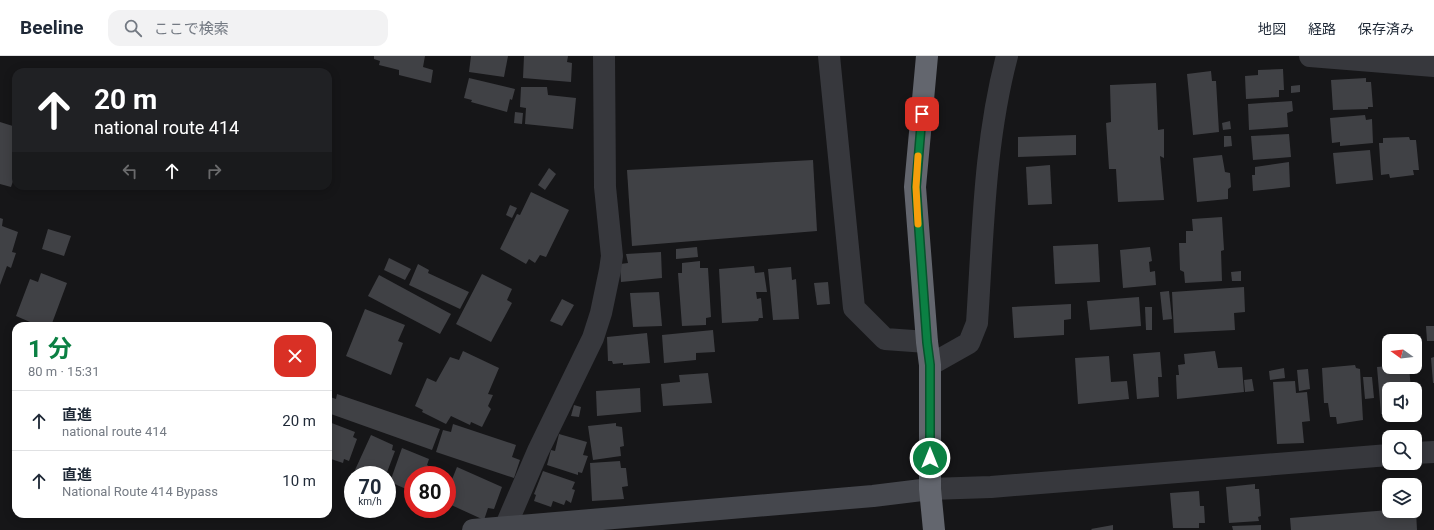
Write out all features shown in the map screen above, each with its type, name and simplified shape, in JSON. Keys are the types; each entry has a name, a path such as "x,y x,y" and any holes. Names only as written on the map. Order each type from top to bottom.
{"highway":[{"path":"927,56 916,187 930,365 930,489 934,530"}],"street":[{"path":"504,529 538,451 593,338 610,270 612,256 605,187 604,56"},
{"path":"829,56 854,308 885,339 927,342"},
{"path":"930,365 969,343 977,323 986,180 999,86 1007,56"},
{"path":"1310,56 1434,66"},
{"path":"1422,453 1434,452"},
{"path":"473,530 504,529 873,496 930,489 992,487 1382,456"}],"building":[{"path":"374,56 425,56 423,67 433,70 431,83 399,75 399,70 379,65 380,61 374,59"},
{"path":"471,56 508,56 504,77 469,72"},
{"path":"524,56 568,56 567,62 572,63 571,82 523,78"},
{"path":"1283,69 1284,90 1279,90 1279,97 1246,99 1245,76 1258,75 1258,70"},
{"path":"1211,71 1212,81 1216,81 1219,132 1193,135 1187,74"},
{"path":"469,78 515,89 512,100 510,99 507,112 471,102 472,100 464,98"},
{"path":"1366,78 1366,82 1371,82 1373,107 1368,107 1368,109 1333,110 1331,80"},
{"path":"1156,83 1158,130 1164,129 1164,158 1160,156 1164,200 1118,202 1116,169 1109,169 1106,123 1111,122 1110,85"},
{"path":"1300,85 1300,92 1291,93 1291,86"},
{"path":"521,87 547,87 548,95 576,98 573,129 525,124 526,108 520,107"},
{"path":"1292,101 1293,111 1287,113 1288,127 1249,130 1248,104"},
{"path":"515,112 523,113 522,124 514,123"},
{"path":"1365,115 1366,120 1372,119 1373,143 1340,146 1340,142 1332,143 1330,118"},
{"path":"1230,121 1231,129 1223,130 1222,123"},
{"path":"0,122 12,126 12,184 11,187 0,184"},
{"path":"1289,134 1291,157 1253,160 1251,136"},
{"path":"1076,135 1076,155 1018,157 1018,137"},
{"path":"1224,136 1231,136 1232,146 1224,147"},
{"path":"1409,137 1410,140 1416,140 1419,170 1413,170 1414,175 1390,178 1389,174 1381,175 1379,143 1383,143 1383,138"},
{"path":"1370,150 1373,180 1336,184 1333,153"},
{"path":"1222,155 1225,172 1230,173 1231,187 1228,189 1228,199 1197,202 1193,158"},
{"path":"813,160 817,231 632,246 627,170"},
{"path":"1289,162 1290,187 1253,191 1252,175 1255,175 1255,167"},
{"path":"1050,165 1052,204 1028,205 1026,167"},
{"path":"549,168 556,174 545,190 538,185"},
{"path":"531,192 569,210 546,257 540,255 535,263 529,259 526,264 500,249 517,214 520,215"},
{"path":"510,205 517,208 512,218 506,215"},
{"path":"1222,217 1224,250 1221,251 1222,281 1185,283 1184,272 1180,270 1179,243 1186,243 1186,231 1193,231 1192,219"},
{"path":"0,218 3,219 2,226 18,232 12,252 16,253 11,268 7,266 0,285"},
{"path":"48,229 71,236 64,256 42,249"},
{"path":"1098,244 1100,282 1055,284 1053,246"},
{"path":"697,247 698,257 676,259 676,249"},
{"path":"1150,247 1152,261 1149,262 1150,272 1155,271 1156,285 1123,288 1120,250"},
{"path":"661,252 662,278 621,282 620,264 628,263 626,254"},
{"path":"389,258 411,269 405,280 384,270"},
{"path":"700,261 700,268 708,268 711,317 706,318 706,325 682,326 678,273 682,273 682,263"},
{"path":"418,264 429,270 428,273 469,292 460,309 409,285"},
{"path":"754,266 755,273 764,272 767,292 756,292 757,299 761,298 763,318 759,318 758,321 722,323 719,269"},
{"path":"791,267 792,280 796,279 799,319 773,320 768,269"},
{"path":"1241,271 1241,281 1232,281 1231,272"},
{"path":"41,273 67,283 52,322 30,322 16,316 30,279 38,282"},
{"path":"482,274 512,289 507,300 512,303 491,342 456,324"},
{"path":"379,275 451,314 440,334 368,296"},
{"path":"828,282 830,304 817,305 814,283"},
{"path":"1244,287 1245,312 1234,313 1235,330 1174,333 1172,292"},
{"path":"1169,291 1172,319 1163,320 1160,292"},
{"path":"659,292 662,326 633,327 630,293"},
{"path":"1139,297 1141,326 1090,330 1087,301"},
{"path":"562,299 574,305 562,326 550,321"},
{"path":"1071,304 1071,319 1064,320 1064,335 1014,338 1012,307"},
{"path":"1145,307 1152,307 1152,330 1146,330"},
{"path":"365,309 405,325 398,341 403,343 391,375 346,356"},
{"path":"1426,326 1434,326 1434,341 1427,341"},
{"path":"713,330 715,352 696,353 696,360 664,363 662,335"},
{"path":"647,333 650,363 623,365 623,363 613,364 612,361 608,361 607,337"},
{"path":"463,351 499,368 488,394 493,395 488,406 491,409 482,427 471,422 470,425 451,416 446,424 422,412 423,410 415,406 427,378 436,382 450,357 459,360"},
{"path":"1215,351 1218,368 1242,367 1244,392 1177,399 1176,375 1179,375 1178,365 1185,364 1184,354"},
{"path":"1160,352 1162,377 1158,377 1159,397 1137,399 1133,354"},
{"path":"1109,356 1111,382 1127,381 1129,399 1078,404 1075,358"},
{"path":"1434,357 1434,383 1433,383 1431,358"},
{"path":"1355,365 1356,368 1360,369 1363,420 1337,424 1336,417 1330,417 1328,403 1324,403 1322,368"},
{"path":"1377,367 1382,367 1382,374 1410,374 1410,382 1382,382 1382,414 1381,414"},
{"path":"1284,368 1285,378 1270,380 1269,371"},
{"path":"1308,369 1310,389 1299,391 1297,370"},
{"path":"708,373 712,403 663,406 661,384 680,382 679,375"},
{"path":"1363,377 1372,377 1374,398 1365,399"},
{"path":"1252,379 1254,391 1245,392 1244,380"},
{"path":"1295,381 1296,393 1307,392 1310,421 1302,422 1304,443 1277,444 1273,382"},
{"path":"640,388 641,412 597,416 596,391"},
{"path":"337,394 440,429 432,450 332,414 332,398 336,399"},
{"path":"574,405 581,407 579,417 571,416"},
{"path":"332,423 355,432 353,437 357,439 349,461 344,459 343,463 332,459"},
{"path":"616,423 616,426 622,427 624,446 620,447 621,456 593,460 588,426"},
{"path":"453,424 516,445 512,457 520,460 514,478 436,452 443,430 451,432"},
{"path":"559,434 587,442 583,455 588,456 582,473 578,472 578,475 547,465 551,450 555,451"},
{"path":"371,435 393,445 392,450 395,451 389,466 357,466"},
{"path":"402,448 429,459 427,465 428,466 404,466 404,488 396,485 396,466"},
{"path":"620,461 621,468 626,468 628,486 622,487 624,499 592,501 590,463"},
{"path":"457,467 502,487 494,509 488,508 484,520 456,507"},
{"path":"543,471 575,482 572,489 575,490 571,503 566,500 564,505 553,501 551,507 534,501 536,495 534,494"},
{"path":"1255,484 1255,489 1259,489 1261,516 1258,517 1259,521 1229,523 1226,487"},
{"path":"1199,491 1200,506 1204,506 1205,523 1199,523 1199,528 1173,528 1170,493"},
{"path":"1382,511 1382,518 1416,518 1417,530 1291,530 1290,518"},
{"path":"1113,525 1113,530 1091,529"},
{"path":"1261,525 1261,530 1233,530 1232,526"}],"slow traffic":[{"path":"918,156 916,187 918,224"}],"route":[{"path":"922,114 916,187 930,365 930,458"}]}
